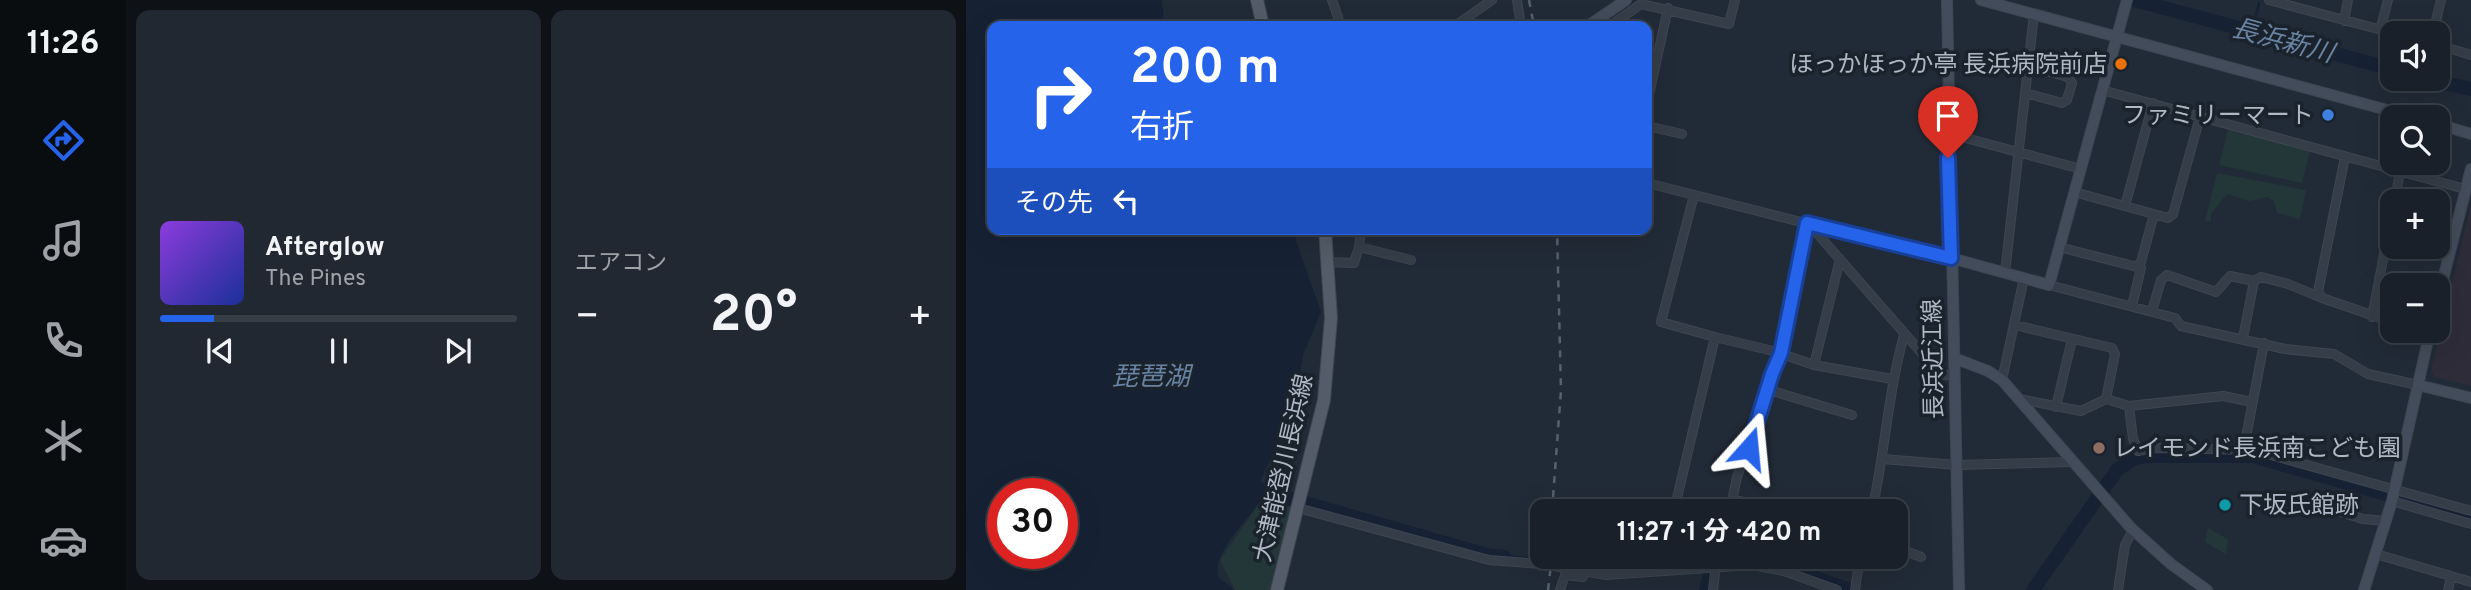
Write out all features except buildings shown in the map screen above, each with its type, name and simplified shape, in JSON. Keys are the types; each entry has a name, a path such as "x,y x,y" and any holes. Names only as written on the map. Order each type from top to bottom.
{"main road":[{"path":"1257,0 1262,21"},
{"name":"大津能登川長浜線","path":"1277,590 1324,400 1331,318 1326,235"}],"street":[{"path":"1332,0 1339,21"},
{"path":"1462,21 1492,0"},
{"path":"1517,0 1520,21"},
{"path":"1595,21 1626,0"},
{"path":"1617,21 1641,4 1730,24 1735,0"},
{"name":"長浜近江線","path":"1947,0 1947,133 1959,590"},
{"path":"1981,0 2119,31 2380,107"},
{"path":"2049,285 2127,0"},
{"path":"2269,0 2380,30"},
{"path":"2305,10 2308,0"},
{"path":"2344,21 2348,0"},
{"path":"2382,21 2388,0"},
{"path":"2436,21 2441,0"},
{"path":"1652,81 1668,8"},
{"path":"2005,273 2034,14"},
{"path":"2450,49 2471,55"},
{"path":"2025,93 2062,103 2067,100 2072,83 2068,77 2028,66"},
{"path":"2102,90 2380,166"},
{"path":"2125,206 2153,103"},
{"path":"2074,192 2168,218 2173,214 2200,117"},
{"path":"1652,126 1682,134"},
{"path":"2450,128 2471,134"},
{"path":"1947,133 2081,169"},
{"path":"2322,298 2318,292 2320,278 2346,157"},
{"path":"2444,273 2471,169"},
{"path":"2414,175 2465,189"},
{"path":"1652,184 2152,311 2175,318 2181,326 2285,349 2343,357 2368,374 2471,398"},
{"path":"1694,195 1661,322 1781,353 1814,365 1892,379"},
{"path":"2136,267 2141,262 2154,214"},
{"path":"1808,223 1940,374 1954,376"},
{"path":"1733,499 1737,477 1781,353 1808,223"},
{"path":"1328,261 1354,263 1360,235"},
{"path":"1359,247 1411,260"},
{"path":"2059,247 2141,268 2132,306"},
{"path":"1814,365 1840,259"},
{"path":"2372,317 2383,259"},
{"path":"2152,311 2161,280 2167,275 2216,292 2230,276 2254,281 2261,278 2288,284 2380,319"},
{"path":"2002,380 2024,278"},
{"path":"2243,338 2254,281"},
{"path":"2015,325 2112,348 2115,354 2106,399"},
{"path":"1874,499 1883,459 1892,379 1905,335"},
{"path":"1677,499 1715,337"},
{"path":"2056,407 2072,339"},
{"path":"2244,449 2264,343"},
{"path":"2364,590 2394,496 2427,343"},
{"path":"1954,358 2002,380 2133,530 2171,564 2207,590"},
{"path":"1769,390 1852,415"},
{"path":"2019,398 2081,411 2106,399 2129,406 2222,396 2252,402"},
{"path":"2129,406 2133,439 2138,451 2155,448 2244,449 2394,496 2471,524"},
{"path":"1883,459 1957,465 2071,462"},
{"path":"2394,496 2471,511"},
{"path":"2311,503 2363,519 2386,521"},
{"path":"1299,504 1471,556 1606,575"},
{"path":"2118,590 2125,545 2133,530"},
{"path":"1908,552 1921,557"},
{"path":"2376,554 2471,582"},
{"path":"1560,590 1565,575 1606,575 1635,569"},
{"path":"1713,590 1715,569"},
{"path":"1773,569 1837,590"},
{"path":"1856,589 1858,569"},
{"path":"2448,590 2451,576"}],"shaded area":[{"path":"2228,130 2310,151 2302,183 2219,165"},
{"path":"2217,173 2306,190 2300,219 2277,213 2274,201 2267,197 2249,201 2227,194 2211,214 2211,221 2205,221"},
{"path":"2471,205 2471,386 2435,377 2431,371 2438,343 2450,343 2450,292"},
{"path":"1261,501 1291,507 1270,590 1235,590 1220,560"},
{"path":"2208,528 2228,539 2226,554 2205,542"}],"water":[{"name":"琵琶湖","path":"966,0 1162,0 1164,21 987,21 987,235 1294,235 1321,312 1303,355 1294,410 1262,477 1260,485 1266,492 1227,546 1218,568 1219,578 1235,590 966,590"},
{"path":"1487,553 1530,557 1530,561 1486,557"}],"waterway":[{"name":"長浜新川","path":"2134,0 2380,66"},
{"path":"2256,16 2259,3"},
{"path":"2252,31 2255,22"},
{"name":"長浜新川","path":"2450,84 2471,89"},
{"path":"2033,590 2117,470 2135,458 2253,456 2386,494"},
{"path":"1250,487 1487,555 1504,557"},
{"path":"2401,499 2471,518"},
{"path":"1706,590 1710,569"},
{"path":"1791,569 1850,590"}],"railway":[{"path":"1529,0 1533,21"},
{"path":"1553,499 1561,390 1557,235"},
{"path":"1548,590 1550,569"}],"place":[{"name":"ほっかほっか亭 長浜病院前店","path":"2121,64"},
{"name":"ファミリーマート","path":"2328,115"},
{"name":"レイモンド長浜南こども園","path":"2099,448"},
{"name":"下坂氏館跡","path":"2225,505"}],"route":[{"path":"1749,448 1781,353 1807,223 1951,258 1948,158"}]}
